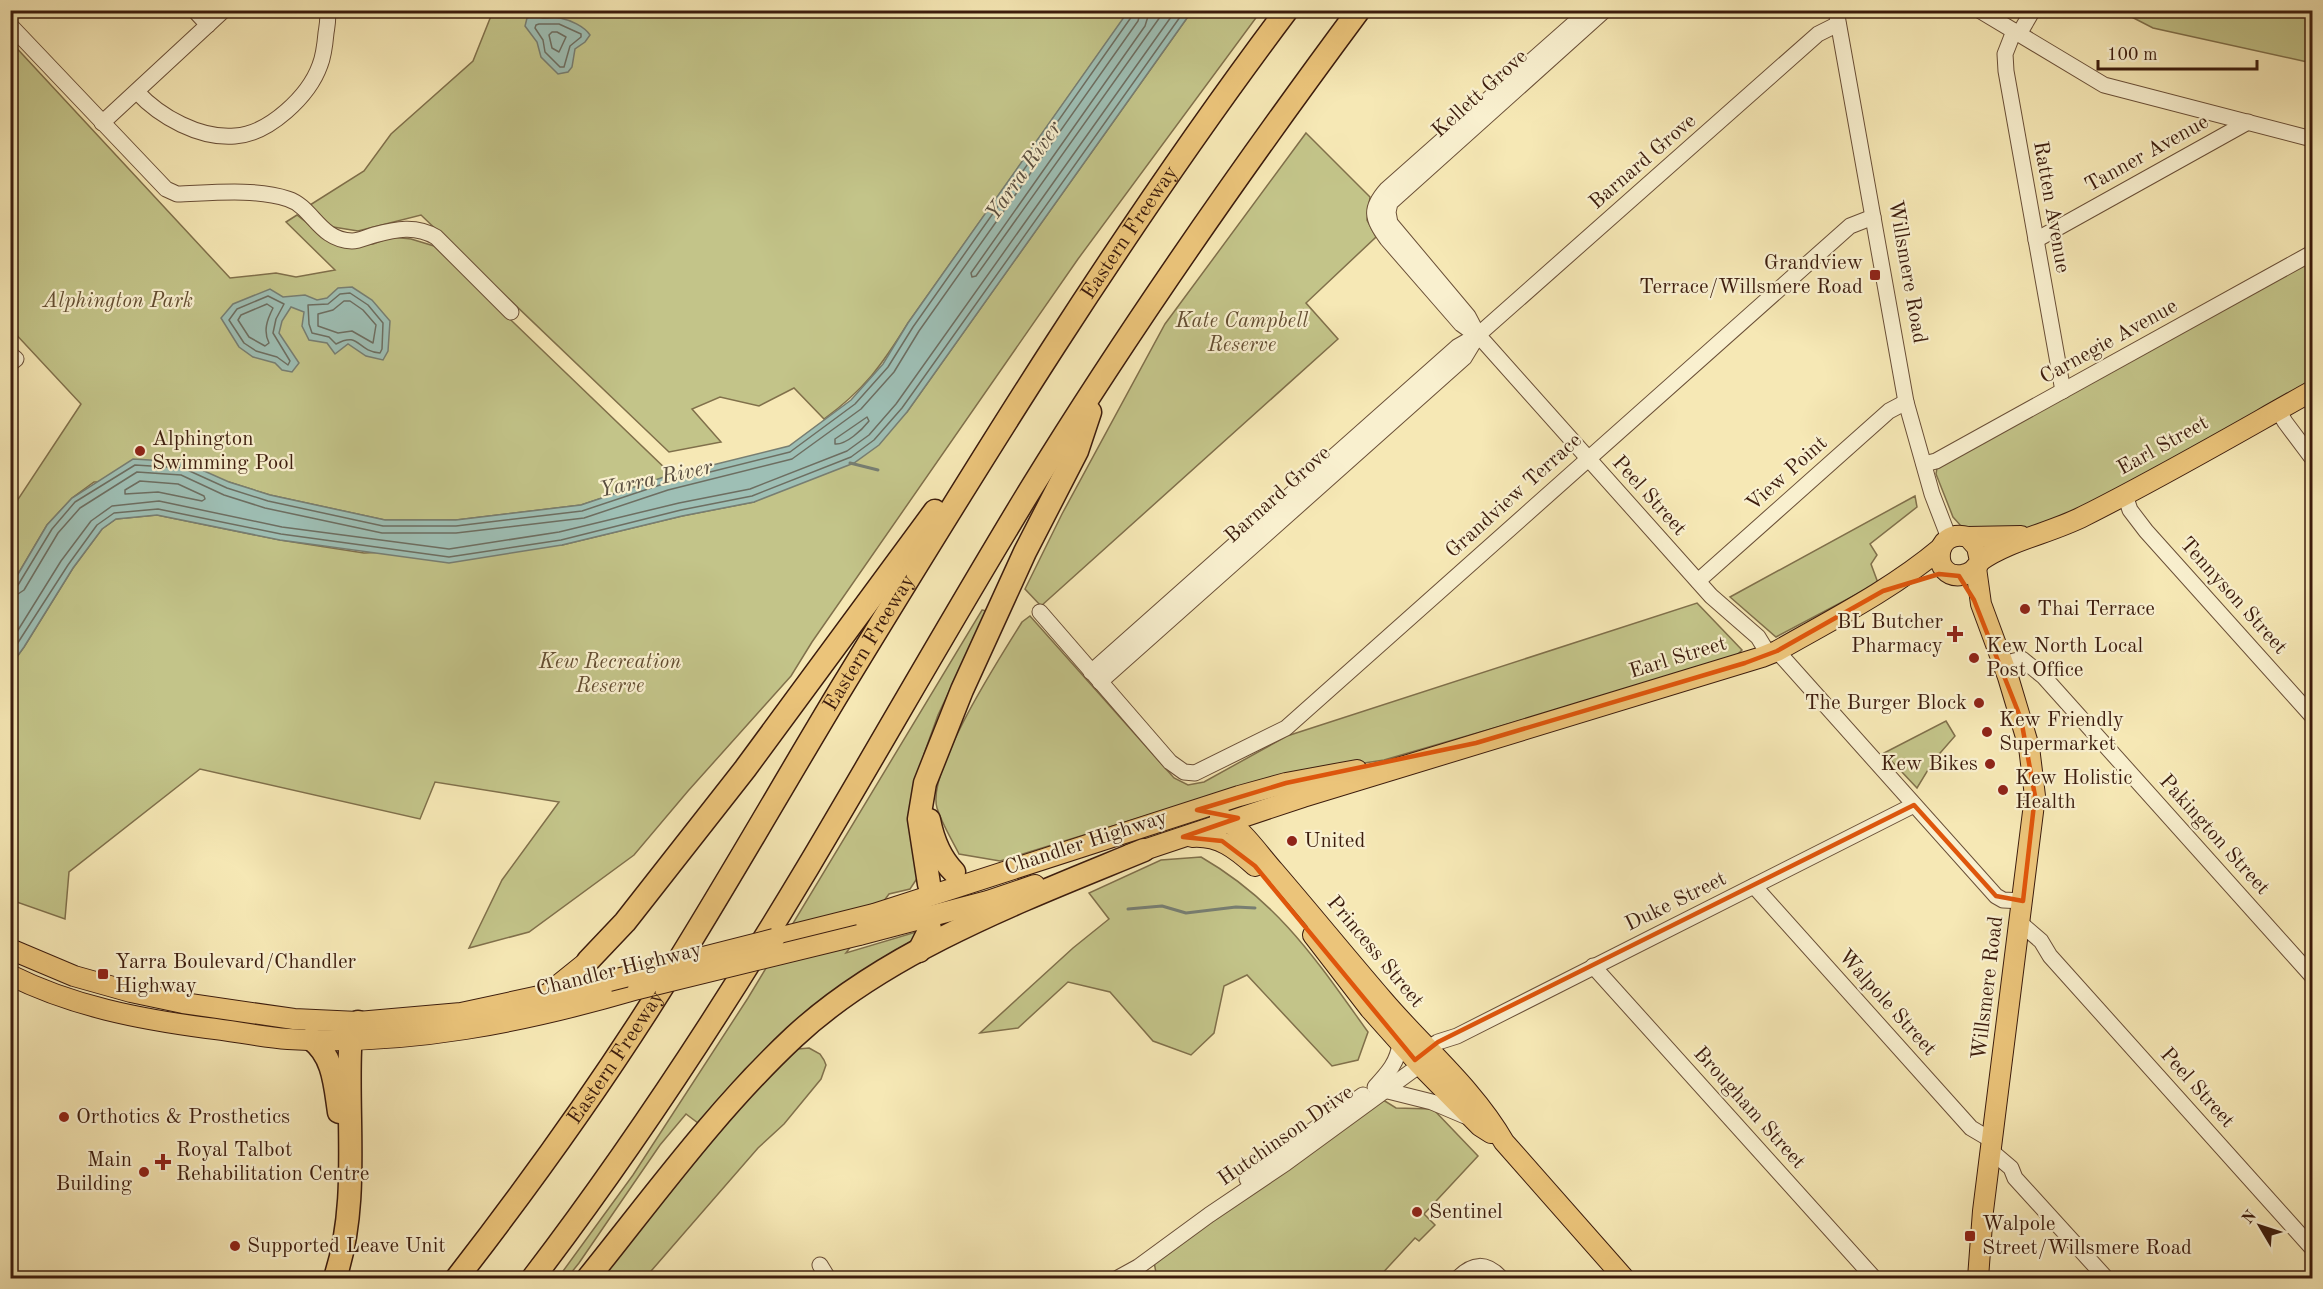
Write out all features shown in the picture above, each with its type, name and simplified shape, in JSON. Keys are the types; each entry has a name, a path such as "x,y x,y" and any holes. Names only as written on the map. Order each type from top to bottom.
{"highway":[{"name":"Eastern Freeway","path":"457,1278 576,1117 670,975 976,467 1078,306 1180,158 1287,10"},
{"path":"533,1278 627,1149 706,1031 807,869 1032,488 1103,374 1228,189 1359,10"},
{"path":"919,951 930,929 919,819 925,783 962,690 1000,605 1077,451 1103,374"},
{"path":"602,975 625,922 745,769 930,516 976,467"},
{"path":"932,762 928,791 930,825 934,842 945,861 962,878"},
{"path":"588,1278 715,1119 795,1036 855,991 919,951 1019,901 1144,850"},
{"path":"334,1278 344,1240 348,1206 355,1031"},
{"path":"311,1040 321,1047 328,1059 350,1154"}],"main road":[{"name":"Earl Street","path":"1883,591 1921,578 1966,570 1994,551 2070,523 2313,391"},
{"name":"Earl Street","path":"1228,822 1476,743 1773,653 1883,591 1953,541 2034,537"},
{"path":"1953,541 1977,547 1966,570 1941,563 1953,541"},
{"name":"Willsmere Road","path":"1966,570 2003,664 2029,747 2035,796 1979,1249 1978,1278"},
{"name":"Willsmere Road","path":"1966,570 1967,586 1974,600 1980,623 1992,655 2016,705"},
{"name":"Earl Street","path":"1197,810 1286,783 1476,743"},
{"name":"Princess Street","path":"1197,810 1211,813 1228,822 1480,1126 1504,1142"},
{"name":"Chandler Highway","path":"15,964 183,1003 355,1031 401,1037 449,1032 592,1003 638,989 859,935 928,899 962,878 1197,810"},
{"name":"Chandler Highway","path":"15,964 36,987 118,1014 266,1036 311,1040 409,1018 461,1013 548,994 602,975 874,914 928,899 988,901 1228,822"},
{"name":"Princess Street","path":"1183,837 1200,836 1219,840 1233,846 1255,866 1289,904 1370,1009 1400,1043 1424,1057 1492,1121 1504,1142 1624,1278"},
{"path":"602,975 638,989"}],"street":[{"path":"194,10 208,25"},
{"path":"102,123 224,10"},
{"path":"137,92 180,124 207,135 236,136 257,130 280,117 306,91 320,66 325,42 327,10"},
{"name":"Kellett Grove","path":"1387,189 1589,10"},
{"name":"Kellett Grove","path":"1388,212 1390,203 1605,10"},
{"path":"1979,10 2104,85 2313,139"},
{"name":"Ratten Avenue","path":"2032,10 2007,45 2004,62 2063,391"},
{"name":"Willsmere Road","path":"1837,17 1906,402 1924,464 1953,541"},
{"name":"Barnard Grove","path":"1095,677 1457,346 1478,335 1837,17"},
{"path":"10,25 160,184 177,194 264,194 290,200 331,236 352,241 386,232 407,229 424,230 436,237 511,312"},
{"name":"Tanner Avenue","path":"2036,240 2248,122"},
{"name":"Peel Street","path":"1387,189 1378,199 1373,212 1378,226 1461,324 1478,335"},
{"name":"Peel Street","path":"1388,212 1390,223 1396,232 1468,316 1478,335 1721,606 1758,637 1995,896 2003,900 2023,901"},
{"name":"Grandview Terrace","path":"1095,677 1170,762 1184,772 1195,773 1286,728 1850,226 1873,217"},
{"name":"Carnegie Avenue","path":"1924,464 1936,461 2313,253"},
{"name":"View Point","path":"1698,581 1889,411 1906,402"},
{"path":"2274,412 2279,429 2309,454"},
{"name":"Tennyson Street","path":"2120,497 2123,512 2146,531 2313,716"},
{"path":"1040,612 1095,677"},
{"name":"Pakington Street","path":"2003,664 2022,659 2044,677 2313,976"},
{"name":"Duke Street","path":"1424,1057 1438,1041 1456,1036 1914,805"},
{"name":"Walpole Street","path":"1754,886 1971,1128 1992,1146 2011,1168 2015,1178 2106,1278"},
{"name":"Peel Street","path":"2019,922 2041,941 2050,956 2313,1248"},
{"name":"Peel Street","path":"2017,942 2039,949 2050,956"},
{"name":"Brougham Street","path":"1593,966 1874,1278"},
{"name":"Hutchinson Drive","path":"1381,1089 1393,1066 1400,1043"},
{"name":"Hutchinson Drive","path":"1118,1278 1141,1273 1209,1215 1229,1194 1278,1154 1381,1089 1424,1057"},
{"name":"Hutchinson Drive","path":"1381,1089 1406,1094 1455,1110 1480,1126"},
{"path":"1988,1177 2002,1174 2015,1178"},
{"path":"1458,1278 1471,1268 1482,1265 1500,1278"}],"highlighted area":[{"path":"1939,574 1959,576 1974,600 2021,719 2035,796 2023,901 1996,896 1914,805 1438,1042 1415,1060 1255,866 1222,841 1183,837 1238,818 1197,810 1286,783 1476,743 1745,663 1777,651 1883,591"}],"green space":[{"path":"493,11 1129,11 908,323 890,352 850,398 824,419 794,388 759,406 720,397 692,409 721,442 669,452 421,215 358,231 327,226 310,205 364,171 391,134 473,61"},
{"name":"Kew Recreation Reserve","path":"1192,11 1261,11 1078,259 812,642 791,676 634,855 529,932 469,948 502,880 559,802 435,782 420,819 200,769 69,872 65,919 11,900 11,665 73,568 102,529 116,519 157,515 280,540 364,553 562,545 682,516 754,502 907,412"},
{"path":"2120,11 2312,11 2312,63 2153,28"},
{"name":"Alphington Park","path":"11,42 230,278 276,273 296,277 335,270 286,222 297,215 321,234 363,245 392,237 411,239 434,246 672,475 581,505 456,520 385,520 270,495 229,482 94,482 72,498 47,525 11,586 11,510 81,404 11,329"},
{"name":"Kate Campbell Reserve","path":"1306,133 1370,197 1367,220 1376,237 1306,303 1338,339 1041,606 1025,589 1062,514 1165,324"},
{"path":"2312,259 2312,383 2109,496 2029,529 1967,529 1953,517 1936,474 1937,468"},
{"path":"1915,496 1917,507 1870,544 1877,555 1871,564 1878,583 1776,637 1730,597"},
{"path":"1697,603 1742,650 1733,659 1384,760 1285,775 1000,861 959,854 937,808 937,791 943,768 967,714 1022,622 1030,616 1174,778 1188,785 1204,782 1287,736"},
{"path":"982,610 987,611 938,715 924,754 911,813 918,877 910,889 889,894 846,953 916,932 919,935 915,941 811,1013 745,1069 698,1123 686,1114 660,1145 579,1263 567,1278 558,1278 633,1175 748,998"},
{"path":"1946,721 1955,736 1934,760 1917,788 1884,753"},
{"path":"1201,857 1253,893 1275,913 1313,957 1368,1032 1358,1060 1332,1066 1247,975 1224,986 1214,1033 1191,1055 1153,1041 1110,992 1068,982 1018,1028 980,1033 1073,948 1109,919 1089,893 1161,860"},
{"path":"809,1048 820,1054 826,1065 821,1079 784,1124 758,1148 645,1278 600,1278 703,1146 792,1053 798,1049"},
{"path":"1380,1098 1396,1108 1433,1109 1478,1156 1424,1214 1435,1225 1419,1241 1415,1238 1378,1278 1157,1278 1154,1262"}],"water":[{"name":"Yarra River","path":"1129,10 1192,11 907,412 879,445 854,463 754,502 682,516 562,545 449,563 280,540 157,515 116,519 102,529 73,568 11,665 11,586 47,525 72,498 133,459 184,462 229,482 270,495 385,520 456,520 581,505 664,477 789,446 851,400 883,364 908,323"},
{"path":"535,15 541,18 568,20 581,26 590,35 575,49 572,67 568,72 558,74 541,57 537,42 525,26 527,18"},
{"path":"352,287 372,300 390,321 388,351 383,360 366,356 348,344 335,354 327,343 309,340 302,326 304,312 291,307 282,321 279,333 299,363 292,372 282,370 275,363 253,357 239,347 221,318 233,304 270,289 283,297 305,295 317,300 327,298 338,288"}],"waterway":[{"path":"850,463 878,470"},
{"path":"1128,909 1162,906 1186,913 1236,907 1255,908"}],"place":[{"name":"Grandview Terrace/Willsmere Road","path":"1875,275"},
{"name":"Alphington Swimming Pool","path":"140,451"},
{"name":"Thai Terrace","path":"2025,609"},
{"name":"BL Butcher Pharmacy","path":"1955,634"},
{"name":"Kew North Local Post Office","path":"1974,658"},
{"name":"The Burger Block","path":"1979,703"},
{"name":"Kew Friendly Supermarket","path":"1987,732"},
{"name":"Kew Bikes","path":"1990,764"},
{"name":"Kew Holistic Health","path":"2003,790"},
{"name":"United","path":"1292,841"},
{"name":"Yarra Boulevard/Chandler Highway","path":"103,974"},
{"name":"Orthotics & Prosthetics","path":"64,1117"},
{"name":"Royal Talbot Rehabilitation Centre","path":"163,1162"},
{"name":"Main Building","path":"144,1172"},
{"name":"Sentinel","path":"1417,1212"},
{"name":"Walpole Street/Willsmere Road","path":"1970,1236"},
{"name":"Supported Leave Unit","path":"235,1246"}]}
